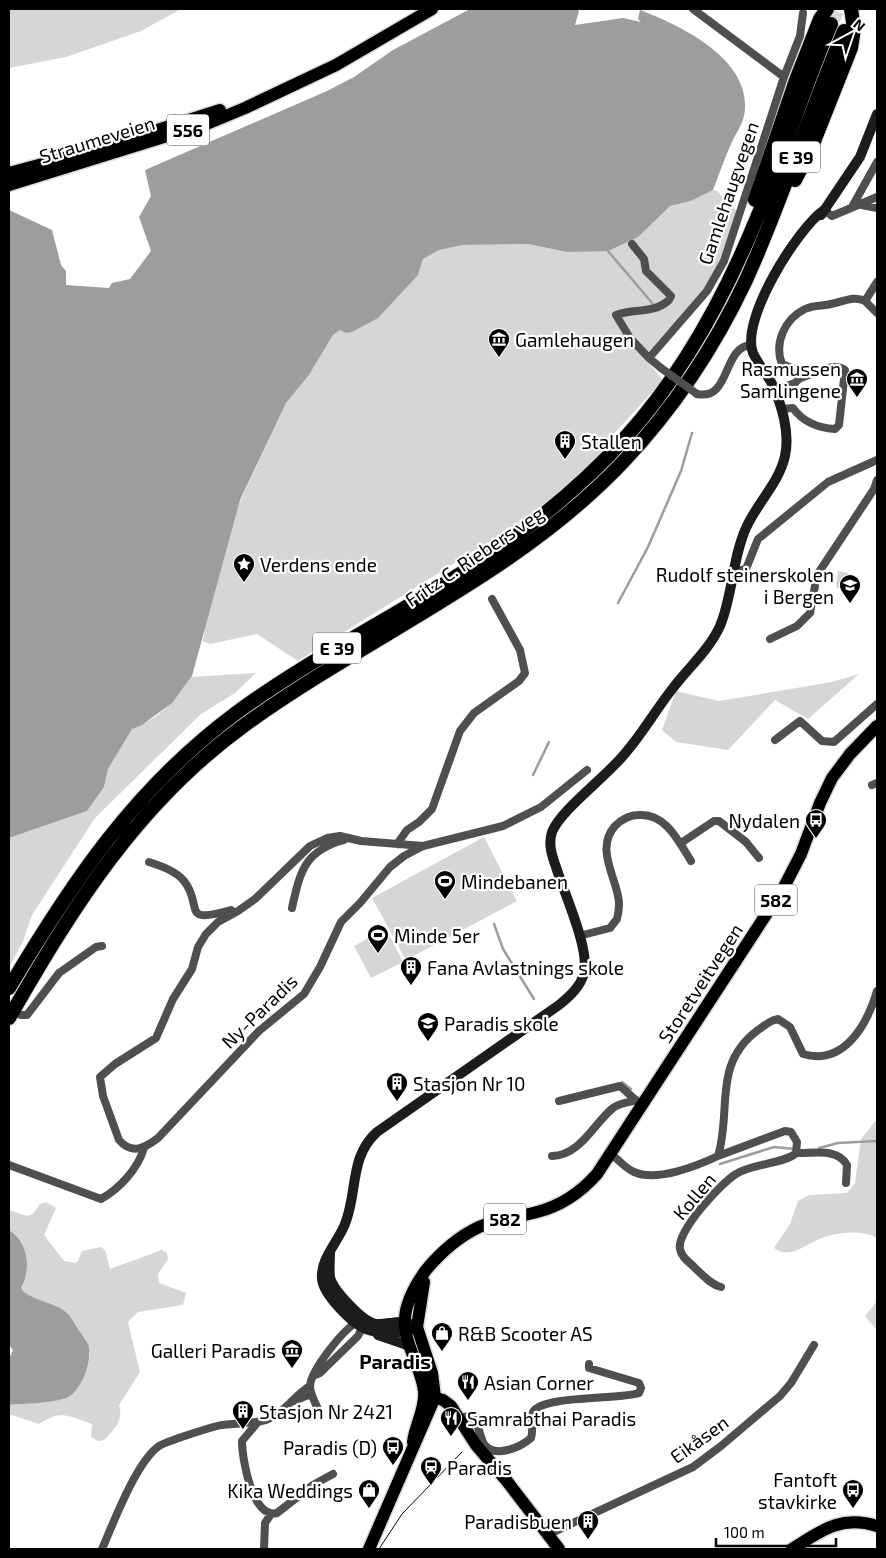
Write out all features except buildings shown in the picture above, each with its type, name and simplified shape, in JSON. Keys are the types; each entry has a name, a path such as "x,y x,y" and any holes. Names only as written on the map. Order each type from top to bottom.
{"highway":[{"name":"E 39","path":"746,244 751,214 770,151 804,58 820,19 827,9"},
{"name":"E 39","path":"745,281 775,225 811,149 849,53 854,29 851,9"},
{"name":"Fritz C. Riebers veg","path":"9,988 85,867 134,806 176,763 217,728 262,695 504,544 556,506 595,470 628,435 676,373 709,319 746,244 831,24"},
{"name":"Fritz C. Riebers veg","path":"15,1016 91,884 128,835 168,791 205,756 245,724 304,684 494,570 543,535 585,499 639,444 680,393 710,347 745,281 778,203 844,31"}],"main road":[{"name":"Straumeveien","path":"9,185 209,123 336,65 432,9"},
{"name":"Straumeveien","path":"9,173 98,149 207,115 358,51"},
{"path":"410,1346 364,1325 334,1286 330,1277 330,1254 348,1216 356,1166 367,1142 398,1117 571,995 584,974 585,957 580,936 551,852 552,834 565,814 616,765 674,686 710,644 724,615 739,545 748,523 782,465 786,444 781,409 775,390 752,352 753,323 790,246 811,218 824,210 860,158 877,114"},
{"name":"Storetveitvegen","path":"408,1324 415,1287 427,1270 448,1247 480,1226 539,1212 557,1205 574,1195 590,1182 612,1155 639,1103 784,887 802,854 820,804 832,778 850,754 877,726"},
{"path":"364,1325 408,1324"},
{"path":"408,1324 410,1346 430,1396 447,1402 476,1445 510,1485 559,1549"},
{"path":"370,1549 430,1396 432,1373 408,1324"},
{"path":"792,1549 821,1531 837,1524 858,1522 877,1526"}],"street":[{"path":"693,9 784,77"},
{"name":"Gamlehaugvegen","path":"649,358 707,291 724,261 784,77 800,36 803,13"},
{"path":"852,207 877,162"},
{"path":"824,210 832,216 876,199"},
{"path":"862,205 877,208"},
{"path":"632,244 644,259 646,271 670,296 669,300 656,310 638,309 616,315 630,338 649,358 697,394 706,396 715,392 736,352 745,345 751,345"},
{"path":"865,300 877,282"},
{"path":"800,378 796,370 782,364 777,353 780,339 788,323 801,312 809,308 852,298 865,300 877,313"},
{"path":"775,390 795,383 800,378 830,368 840,367 846,370 840,425 835,429 820,427 801,418 793,408 781,409"},
{"path":"732,572 746,569 758,539 828,482 876,463"},
{"path":"770,639 797,626 810,613 817,575 874,489 877,480"},
{"path":"398,844 406,830 419,822 432,809 460,731 467,720 519,681 525,673 520,650 492,599"},
{"path":"775,740 802,721 822,741 833,742 877,704"},
{"name":"Ny-Paradis","path":"423,846 332,837 310,846 250,903 218,922 206,934 198,948 192,969 173,999 156,1038 115,1064 100,1077 103,1096 118,1140 128,1148 144,1148 158,1138 258,1031 304,994 320,967 341,922 360,903 390,867 404,856 423,846 503,826 541,807 587,770"},
{"path":"580,936 610,928 617,919 618,894 606,850 609,836 618,823 636,815 652,817 665,824 681,843 691,861"},
{"path":"681,843 714,821 719,821 746,842 759,858"},
{"name":"Ny-Paradis","path":"292,908 299,875 305,864 323,847 348,838"},
{"name":"Ny-Paradis","path":"149,862 177,874 183,880 194,910 202,916 216,914 250,903"},
{"path":"15,1016 27,1015 63,970 96,947 102,946"},
{"path":"612,1155 632,1172 645,1175 694,1167 718,1156 723,1140 724,1094 729,1070 737,1051 749,1036 778,1019 790,1027 803,1054 820,1057 839,1051 849,1045 859,1032 877,991"},
{"path":"559,1101 620,1086 639,1103"},
{"path":"552,1156 561,1154 578,1144 614,1107 639,1103"},
{"name":"Kollen","path":"718,1156 785,1131 791,1132 796,1138 796,1153"},
{"name":"Ny-Paradis","path":"9,1165 101,1199 130,1174 141,1158 144,1148"},
{"name":"Kollen","path":"721,1287 707,1280 683,1258 679,1247 684,1231 714,1193 735,1174 750,1167 789,1159 796,1153 818,1152 839,1156 847,1165 846,1183"},
{"path":"318,1409 311,1390 315,1375 320,1373 364,1325"},
{"name":"Eikåsen","path":"547,1535 693,1467 780,1396 791,1383 814,1345"},
{"path":"460,1419 470,1416 477,1424 485,1445 492,1450 504,1451 531,1438 532,1414 538,1406 553,1402 626,1397 639,1393 641,1388 639,1383 589,1368 588,1364"},
{"path":"102,1549 117,1509 148,1459 158,1447 230,1423 258,1422 273,1417 291,1402 311,1390"},
{"path":"258,1422 242,1440 242,1454 248,1479 256,1497 262,1509 270,1514"},
{"path":"264,1549 265,1523 270,1514 282,1510 309,1488 333,1474"}],"shaded area":[{"path":"9,9 181,9 141,31 66,57 9,68"},
{"path":"470,9 576,9 579,11 575,25 623,18 641,22 638,19 640,10 676,26 712,48 727,63 738,78 744,96 744,116 728,150 713,190 691,201 670,206 638,237 608,251 567,252 528,244 463,245 439,250 423,259 418,275 378,318 352,332 346,333 340,330 333,335 309,375 286,403 240,500 192,676 172,703 142,725 132,729 108,769 104,787 87,811 9,838 9,210 52,230 61,265 66,271 66,285 109,288 112,283 130,279 151,251 139,217 151,196 145,170 327,91 354,77 393,50"},
{"name":"Gamlehaugen","path":"713,190 717,191 737,211 731,241 706,289 644,357 663,380 610,438 605,454 559,498 298,661 257,634 210,644 203,641 207,616 235,512 286,403 309,375 333,335 418,275 423,259 439,250 463,245 528,244 567,252 659,215 670,206 691,201"},
{"path":"838,571 848,573 846,587 836,588"},
{"path":"256,673 235,693 201,714 95,818 32,915 23,941 9,968 9,838 87,811 104,787 108,769 132,728 150,720 166,708 191,677"},
{"path":"859,674 808,719 775,700 728,750 676,742 662,730 676,691 719,701 832,682"},
{"name":"Mindebanen","path":"484,837 517,901 406,960 372,898"},
{"name":"Minde 5er","path":"386,929 403,962 371,978 354,946"},
{"path":"877,1119 877,1238 863,1233 839,1233 824,1237 796,1251 785,1252 774,1248 790,1224 798,1201 809,1195 847,1193 855,1183 861,1139"},
{"path":"46,1202 56,1208 44,1235 64,1261 75,1263 78,1261 82,1251 101,1247 105,1250 110,1269 162,1250 167,1253 168,1259 158,1274 159,1283 186,1293 183,1305 138,1312 128,1322 140,1372 119,1405 120,1415 117,1424 104,1440 98,1441 91,1437 92,1424 65,1415 47,1419 39,1424 9,1414 9,1405 47,1402 90,1356 81,1334 71,1319 52,1304 27,1295 21,1288 26,1273 26,1256 20,1241 9,1230 9,1210 27,1216 33,1214 40,1204"},
{"path":"9,1230 20,1241 26,1256 26,1272 21,1288 29,1295 59,1307 69,1315 88,1344 89,1358 85,1374 77,1389 66,1398 9,1405 9,1359 13,1350 9,1345"},
{"path":"877,1301 877,1328 875,1328 865,1316"}],"waterway":[{"path":"608,251 653,304"},
{"path":"618,603 648,547 681,471 692,433"},
{"path":"533,775 549,742"},
{"path":"494,924 503,949 534,999"},
{"path":"622,1082 631,1089"},
{"path":"819,1148 838,1143 877,1141"},
{"path":"720,1164 774,1147 795,1149"}],"tunnel":[{"path":"831,24 838,9"}],"tram line":[{"path":"379,1549 402,1514 462,1452"}],"place":[{"name":"Gamlehaugen","path":"499,358"},
{"name":"Rasmussen Samlingene","path":"857,398"},
{"name":"Stallen","path":"565,460"},
{"name":"Verdens ende","path":"244,583"},
{"name":"Rudolf steinerskolen i Bergen","path":"850,604"},
{"name":"Nydalen","path":"816,839"},
{"name":"Mindebanen","path":"445,900"},
{"name":"Minde 5er","path":"378,954"},
{"name":"Fana Avlastnings skole","path":"411,986"},
{"name":"Paradis skole","path":"428,1042"},
{"name":"Stasjon Nr 10","path":"397,1102"},
{"name":"R&B Scooter AS","path":"442,1352"},
{"name":"Galleri Paradis","path":"292,1369"},
{"name":"Asian Corner","path":"468,1401"},
{"name":"Stasjon Nr 2421","path":"243,1430"},
{"name":"Samrabthai Paradis","path":"451,1437"},
{"name":"Paradis (D)","path":"393,1466"},
{"name":"Paradis","path":"431,1486"},
{"name":"Kika Weddings","path":"369,1509"},
{"name":"Fantoft stavkirke","path":"853,1509"},
{"name":"Paradisbuen","path":"588,1540"}],"district":[{"name":"Paradis","path":"395,1361"}]}
